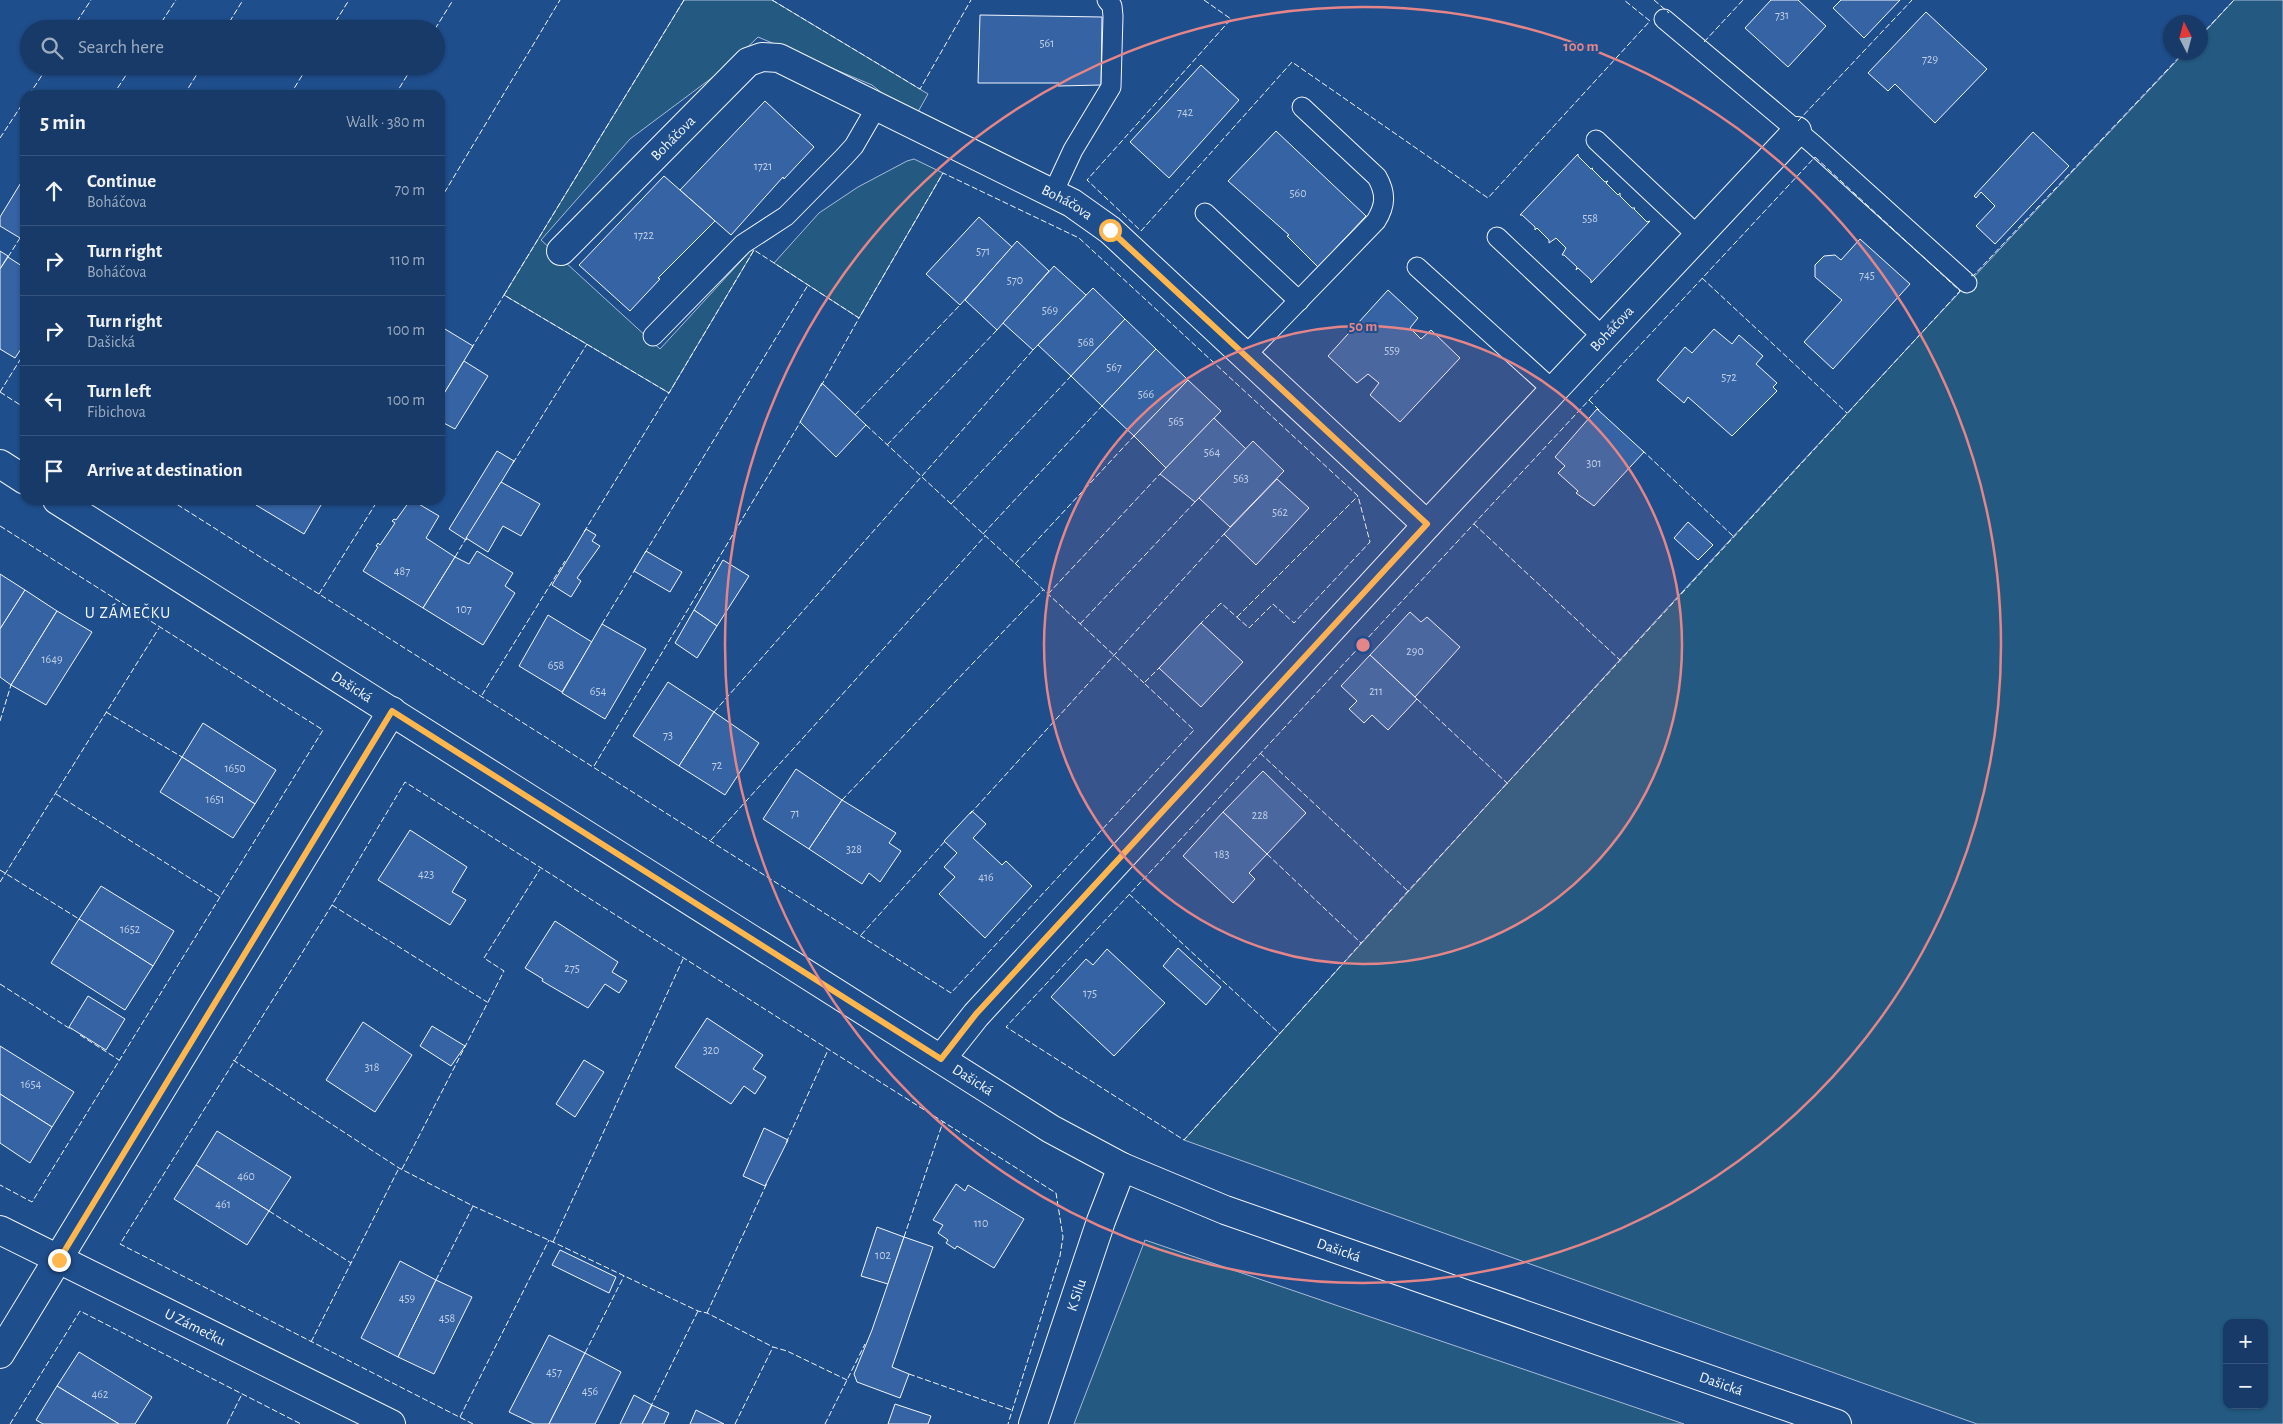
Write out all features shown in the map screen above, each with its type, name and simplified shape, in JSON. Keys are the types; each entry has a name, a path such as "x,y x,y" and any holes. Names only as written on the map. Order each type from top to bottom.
{"street":[{"name":"Boháčova","path":"561,251 748,62 762,57 779,58 876,108 1053,193 1090,214 1110,230 1427,524"},
{"name":"Boháčova","path":"941,1059 976,1014 1427,524 1797,131"},
{"path":"0,464 20,477"},
{"name":"Dašická","path":"65,505 1051,1129 1122,1167 1235,1213 1837,1424"},
{"path":"0,1354 392,711"},
{"name":"K Silu","path":"1033,1424 1100,1221 1122,1167"},
{"name":"U Zámečku","path":"0,1230 391,1424"}],"lane":[{"path":"1053,193 1073,150 1111,86 1113,16 1112,6 1107,0"},
{"path":"1664,19 1797,131 1967,283"},
{"path":"1245,356 1376,221 1382,212 1385,200 1383,188 1377,177 1302,107"},
{"path":"653,336 744,244 786,216 844,157 854,146 876,108"},
{"path":"1596,140 1698,236"},
{"path":"1205,213 1299,301"},
{"path":"1497,236 1603,337"},
{"path":"1418,267 1553,390"}],"shaded area":[{"path":"684,0 772,0 928,94 914,119 872,85 758,37 729,65 630,139 541,240 660,349 751,250 754,250 669,393 504,295"},
{"path":"2234,0 2283,0 2283,1424 1977,1424 1184,1140 1556,730 1931,322 2177,60 2208,60 2208,28"},
{"path":"914,159 943,173 859,318 774,263 819,213 858,187"},
{"path":"1145,1240 1684,1424 1074,1424"}],"building":[{"path":"1771,0 1798,0 1826,26 1788,67 1745,28"},
{"path":"1841,0 1900,0 1864,38 1833,8"},
{"path":"1926,12 1987,69 1935,123 1895,84 1888,91 1868,73"},
{"path":"980,15 1102,17 1101,85 1058,86 1059,83 978,83"},
{"path":"1201,65 1239,100 1169,178 1130,142"},
{"path":"765,101 814,147 784,179 783,177 731,235 680,190"},
{"path":"1276,131 1366,216 1318,267 1287,236 1289,235 1228,181"},
{"path":"2033,132 2069,166 1995,244 1976,226 1995,206 1981,192 1976,198 1974,196"},
{"path":"1578,154 1605,182 1608,181 1606,183 1618,195 1620,193 1620,196 1632,208 1635,208 1647,222 1650,221 1591,283 1591,280 1578,268 1576,270 1577,267 1562,255 1566,248 1556,238 1549,243 1549,240 1537,228 1535,230 1535,227 1520,215"},
{"path":"664,176 715,221 658,278 660,279 630,311 579,265"},
{"path":"20,184 20,238 0,226 0,217"},
{"path":"979,217 1012,247 960,305 926,274"},
{"path":"1860,239 1910,284 1833,369 1804,342 1842,300 1815,277 1815,265 1824,256 1835,255 1841,260"},
{"path":"1017,241 1049,271 997,330 965,300"},
{"path":"0,251 8,256 0,269"},
{"path":"8,257 20,265 20,350 15,358 0,349 0,269"},
{"path":"1054,266 1086,295 1033,350 1003,323"},
{"path":"1093,288 1125,319 1071,376 1038,345"},
{"path":"1388,290 1418,318 1410,328 1421,339 1431,330 1460,358 1400,422 1370,395 1379,383 1368,374 1357,383 1328,356"},
{"path":"1125,319 1156,349 1102,406 1071,376"},
{"path":"445,329 473,346 445,392"},
{"path":"1714,329 1732,344 1739,335 1763,356 1756,364 1777,383 1773,387 1777,391 1732,436 1688,397 1684,403 1657,380 1685,347 1692,353"},
{"path":"1156,349 1188,380 1134,436 1102,406"},
{"path":"464,361 488,376 455,429 445,424 445,392"},
{"path":"1188,380 1221,411 1166,468 1134,436"},
{"path":"822,383 866,425 836,457 800,422"},
{"path":"1597,409 1644,452 1594,506 1576,493 1578,491 1558,473 1565,466 1555,457"},
{"path":"1214,418 1246,449 1195,502 1160,474"},
{"path":"1253,441 1284,471 1230,527 1199,498"},
{"path":"497,451 514,461 466,540 449,529"},
{"path":"1277,479 1309,508 1256,565 1224,534"},
{"path":"501,482 540,504 521,536 503,526 488,552 466,538"},
{"path":"256,505 321,505 304,534"},
{"path":"407,505 420,505 439,516 426,538 455,557 423,608 363,571 378,547 376,546 378,543 380,545 395,523 392,521 396,520"},
{"path":"1688,522 1713,545 1698,560 1674,538"},
{"path":"586,529 596,535 592,541 600,546 577,578 581,581 571,597 552,585"},
{"path":"477,551 513,573 505,586 515,593 483,645 423,608 455,557 469,564"},
{"path":"646,551 682,572 670,592 634,571"},
{"path":"723,560 749,576 717,626 694,610"},
{"path":"0,574 25,590 0,629"},
{"path":"25,590 57,611 11,685 0,677 0,629"},
{"path":"694,610 717,626 697,658 675,643"},
{"path":"57,611 92,632 46,705 11,685"},
{"path":"1410,612 1421,622 1427,617 1460,647 1415,697 1370,655"},
{"path":"548,615 592,642 562,692 519,666"},
{"path":"1201,623 1243,662 1201,707 1159,668"},
{"path":"602,624 646,649 605,719 562,693"},
{"path":"1370,655 1417,699 1388,730 1372,715 1364,723 1349,709 1357,701 1341,686"},
{"path":"668,682 714,712 679,766 633,736"},
{"path":"714,712 759,743 725,795 679,766"},
{"path":"203,723 276,770 255,804 182,757"},
{"path":"182,757 255,804 233,838 160,792"},
{"path":"796,769 842,800 809,849 763,819"},
{"path":"1263,771 1306,813 1267,854 1223,812"},
{"path":"842,800 896,833 889,843 901,851 880,882 869,873 862,884 809,849"},
{"path":"972,811 986,824 973,838 1002,865 1006,861 1032,886 985,938 939,894 955,877 944,867 957,853 944,841"},
{"path":"1223,812 1267,854 1249,873 1255,879 1233,903 1183,856"},
{"path":"410,830 467,867 452,892 466,900 450,925 378,880"},
{"path":"101,886 174,931 153,966 79,919"},
{"path":"79,919 153,966 125,1010 51,963"},
{"path":"555,921 618,962 612,972 627,981 619,993 605,984 588,1008 542,981 543,979 525,968"},
{"path":"1178,948 1221,987 1206,1005 1163,966"},
{"path":"1107,949 1165,1003 1114,1056 1051,997 1086,959 1093,965"},
{"path":"88,996 125,1019 106,1050 69,1027"},
{"path":"707,1018 763,1055 753,1069 766,1077 755,1094 744,1086 731,1104 675,1067"},
{"path":"363,1022 412,1055 375,1112 326,1080"},
{"path":"432,1026 465,1046 451,1066 420,1046"},
{"path":"0,1046 74,1092 52,1127 0,1094"},
{"path":"584,1060 604,1072 575,1117 556,1104"},
{"path":"0,1094 52,1127 30,1163 0,1143"},
{"path":"764,1128 788,1140 765,1186 743,1176"},
{"path":"217,1131 291,1177 269,1211 196,1165"},
{"path":"196,1165 269,1211 247,1245 174,1199"},
{"path":"956,1184 965,1191 968,1185 1024,1219 994,1268 957,1246 955,1249 946,1243 948,1240 938,1233 943,1225 933,1220"},
{"path":"877,1227 904,1237 888,1284 861,1276"},
{"path":"904,1237 933,1247 892,1367 909,1374 900,1398 857,1382 854,1374 872,1330"},
{"path":"560,1250 616,1277 609,1293 552,1265"},
{"path":"400,1261 436,1280 398,1357 361,1338"},
{"path":"436,1280 472,1297 434,1374 398,1357"},
{"path":"549,1335 585,1353 549,1424 534,1424 509,1412"},
{"path":"79,1352 152,1397 135,1424 119,1424 57,1386"},
{"path":"585,1353 621,1372 595,1424 549,1424"},
{"path":"57,1386 119,1424 43,1424 36,1420"},
{"path":"634,1395 652,1405 642,1424 620,1424"},
{"path":"895,1404 931,1416 928,1424 888,1424"},
{"path":"652,1405 669,1413 664,1424 642,1424"},
{"path":"696,1410 724,1424 690,1424"}],"fence":[{"path":"78,20 91,0"},
{"path":"163,20 176,0"},
{"path":"231,20 243,0"},
{"path":"337,20 349,0"},
{"path":"441,20 453,0"},
{"path":"445,192 560,0"},
{"path":"684,0 504,295 669,393 754,250 859,318 943,173 1079,238 1358,496 1370,542 1294,623 1273,604 1249,628 1221,603 1199,625"},
{"path":"772,0 920,89 971,0"},
{"path":"1204,0 1231,19 1087,180 1141,231 1292,62 1488,198 1650,21 1624,0"},
{"path":"1654,0 1669,13"},
{"path":"1704,42 1743,0"},
{"path":"1798,121 1912,0"},
{"path":"2208,28 2234,0"},
{"path":"1971,275 1973,276 2176,60"},
{"path":"32,90 42,75"},
{"path":"116,90 126,75"},
{"path":"187,90 196,75"},
{"path":"293,90 302,75"},
{"path":"398,90 407,75"},
{"path":"0,138 20,108"},
{"path":"1815,157 1960,291 1408,891 1184,1140 1006,1027 1815,157"},
{"path":"8,257 20,238"},
{"path":"1702,278 1847,413"},
{"path":"645,553 808,285"},
{"path":"471,349 504,295"},
{"path":"855,415 960,305"},
{"path":"821,386 859,318"},
{"path":"887,445 997,330"},
{"path":"513,463 587,344"},
{"path":"714,712 1033,350"},
{"path":"0,392 20,360"},
{"path":"951,504 1071,376"},
{"path":"0,392 20,405"},
{"path":"584,532 669,393"},
{"path":"1589,400 1600,411"},
{"path":"983,534 1102,406"},
{"path":"594,766 801,421"},
{"path":"866,425 1144,683"},
{"path":"1015,564 1134,436"},
{"path":"1642,450 1733,536"},
{"path":"1048,594 1160,474"},
{"path":"1237,617 1358,496"},
{"path":"1080,624 1195,502"},
{"path":"178,505 951,993 1194,730 1144,683 1161,666"},
{"path":"319,594 375,505"},
{"path":"1474,524 1620,660"},
{"path":"0,526 323,730 32,1202 0,1185"},
{"path":"970,814 1224,534"},
{"path":"711,840 985,536"},
{"path":"455,557 467,537"},
{"path":"482,695 565,561"},
{"path":"602,624 636,568"},
{"path":"842,800 1043,590"},
{"path":"0,882 159,628"},
{"path":"0,721 11,685"},
{"path":"1417,699 1508,784"},
{"path":"106,712 182,757"},
{"path":"1260,753 1408,891"},
{"path":"473,1424 120,1244 332,905 405,782 1056,1193 1063,1237 1060,1256 1008,1424"},
{"path":"56,794 220,897"},
{"path":"861,935 946,840"},
{"path":"1267,854 1361,943"},
{"path":"402,1169 504,971 484,958 540,869"},
{"path":"0,870 79,919"},
{"path":"1129,894 1280,1034"},
{"path":"332,905 487,1002"},
{"path":"553,1242 683,959"},
{"path":"0,984 72,1030"},
{"path":"80,1035 119,1060"},
{"path":"786,1143 828,1050"},
{"path":"233,1060 399,1168 473,1206 698,1311 707,1313 773,1347 787,1351 847,1380"},
{"path":"904,1237 943,1122"},
{"path":"269,1211 351,1263 399,1168"},
{"path":"707,1313 767,1183"},
{"path":"436,1280 473,1206"},
{"path":"460,1417 549,1240"},
{"path":"311,1342 351,1263"},
{"path":"585,1353 624,1276"},
{"path":"10,1424 80,1311 301,1424"},
{"path":"650,1408 698,1311"},
{"path":"825,1424 865,1344"},
{"path":"735,1424 773,1347"},
{"path":"909,1374 1012,1410"},
{"path":"227,1424 242,1394"}],"district":[{"name":"U ZÁMEČKU","path":"128,612"}],"route":[{"path":"59,1260 392,711 941,1059 976,1014 1427,524 1110,230"}]}
